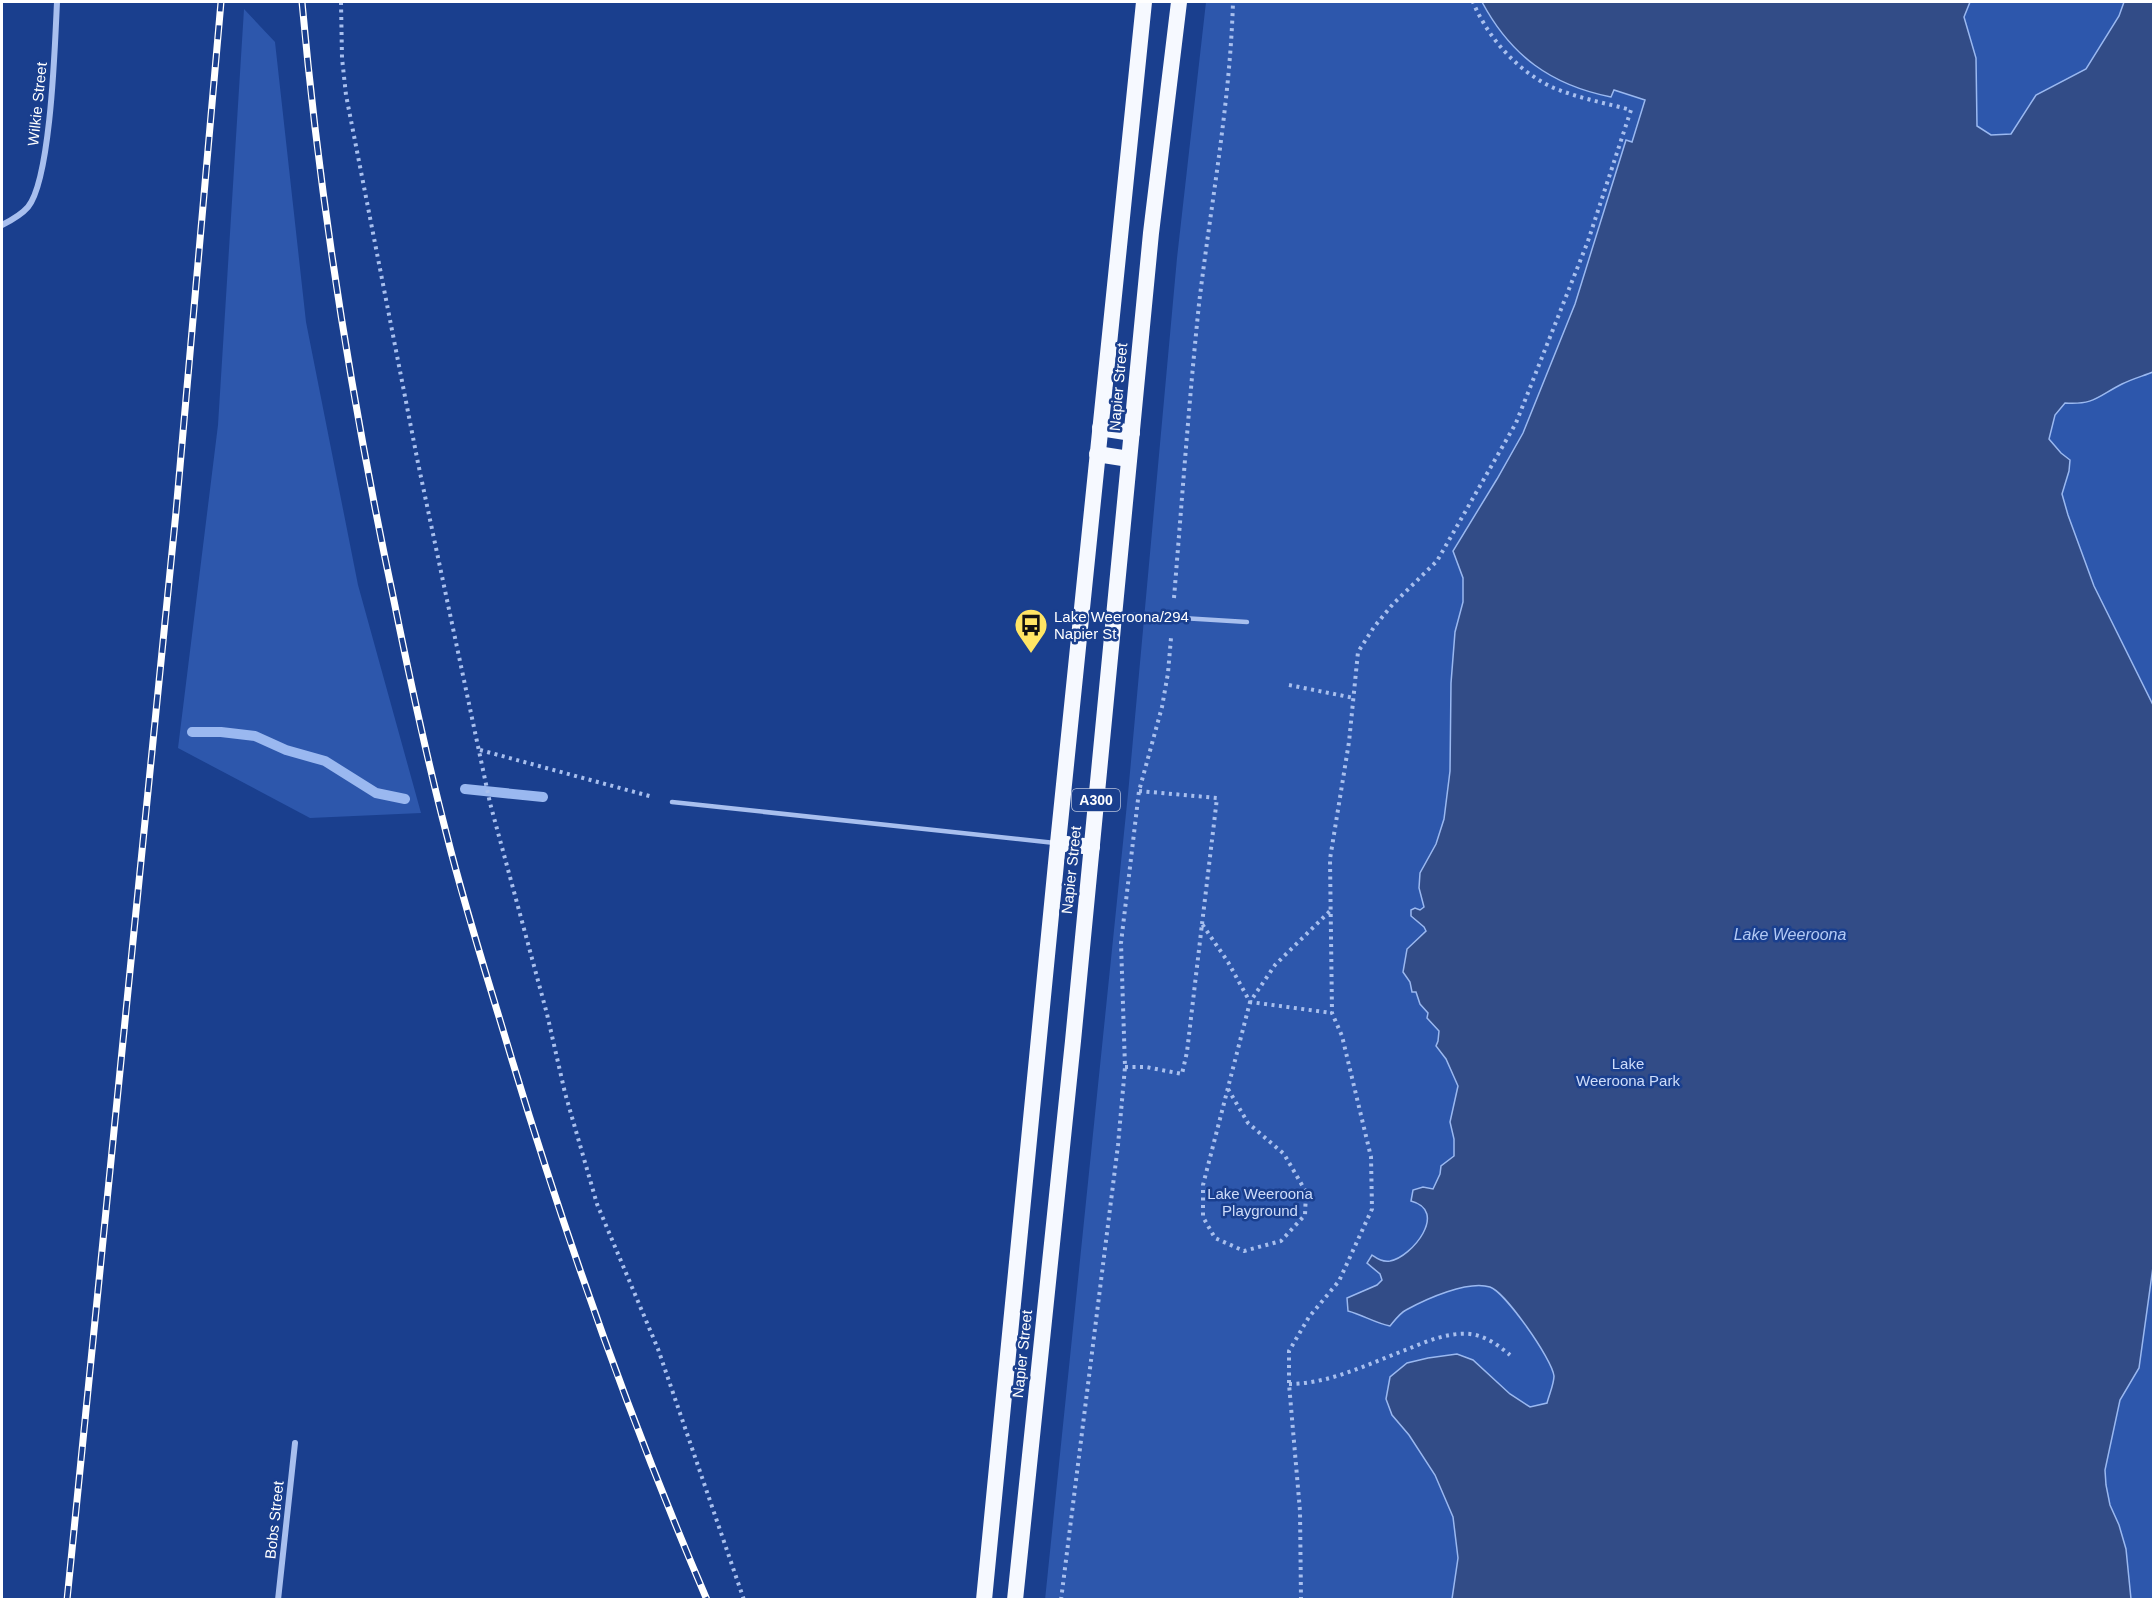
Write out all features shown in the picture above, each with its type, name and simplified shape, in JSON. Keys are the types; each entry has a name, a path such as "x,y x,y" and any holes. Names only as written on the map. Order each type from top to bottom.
{"highway":[{"name":"Napier Street","path":"984,1599 1144,2"},
{"name":"Napier Street","path":"1015,1599 1092,847 1151,233 1179,2"},
{"path":"1100,429 1132,433"},
{"path":"1097,454 1129,459"},
{"path":"1058,843 1092,847"}],"street":[{"name":"Wilkie Street","path":"2,225 28,206 37,189 46,145 57,2"},
{"name":"Bobs Street","path":"278,1599 294,1443"}],"lane":[{"path":"1115,614 1247,622"},
{"path":"672,802 1058,843"}],"path":[{"path":"342,2 342,58 350,115 418,463 490,803 547,1014 565,1093 597,1204 658,1349 744,1599"},
{"path":"1061,1599 1118,1145 1125,1067 1121,943 1138,791 1162,707 1168,674 1200,303 1224,116 1232,42 1233,2"},
{"path":"1301,1599 1300,1511 1289,1384 1289,1351 1309,1317 1339,1281 1372,1209 1371,1157 1342,1035 1332,1013 1330,859 1354,699 1358,652 1393,604 1437,561 1516,423 1588,242 1630,110 1576,96 1553,87 1528,73 1491,35 1473,2"},
{"path":"1289,685 1354,699"},
{"path":"480,750 672,802"},
{"path":"1125,1067 1146,1067 1182,1074 1189,1040 1217,798 1138,791"},
{"path":"1228,1089 1248,1123 1284,1154 1306,1192 1305,1215 1281,1240 1244,1251 1215,1238 1203,1217 1203,1185 1250,1002 1275,965 1330,910"},
{"path":"1202,924 1228,962 1250,1002"},
{"path":"1250,1002 1332,1013"},
{"path":"1289,1384 1303,1384 1335,1376 1431,1340 1452,1335 1470,1334 1484,1338 1497,1344 1510,1355"}],"green space":[{"name":"Lake Weeroona","path":"1206,2 2153,2 2153,1599 1045,1600 1128,794 1177,258"},
{"path":"244,9 275,42 306,322 358,585 421,813 310,818 178,748 218,425"}],"water":[{"name":"Lake Weeroona","path":"1482,2 1970,2 1964,17 1976,58 1977,126 1991,135 2011,134 2036,95 2086,69 2119,16 2124,2 2153,2 2153,372 2126,382 2096,399 2083,403 2065,403 2055,415 2049,439 2070,460 2062,494 2068,515 2094,586 2153,705 2153,1267 2139,1368 2120,1400 2105,1470 2110,1505 2126,1549 2131,1599 1452,1599 1458,1558 1453,1517 1435,1475 1409,1435 1392,1415 1386,1399 1390,1377 1407,1363 1457,1354 1473,1360 1510,1394 1530,1407 1547,1403 1554,1376 1537,1342 1506,1301 1490,1287 1470,1286 1436,1296 1404,1311 1390,1326 1348,1311 1347,1298 1377,1285 1382,1280 1380,1274 1367,1263 1372,1255 1382,1261 1390,1261 1399,1258 1416,1243 1427,1223 1427,1214 1422,1206 1411,1201 1413,1190 1423,1187 1433,1189 1441,1166 1454,1156 1454,1139 1450,1122 1458,1086 1446,1059 1436,1046 1439,1031 1427,1018 1428,1013 1420,1004 1416,992 1412,992 1410,982 1403,972 1407,949 1426,931 1411,916 1411,910 1415,908 1420,910 1424,907 1419,888 1420,873 1436,844 1444,819 1450,771 1451,683 1455,632 1463,602 1463,578 1453,551 1523,433 1575,304 1626,140 1632,142 1645,100 1614,90 1611,97 1589,92 1551,76 1520,53 1506,38"}],"waterway":[{"path":"192,732 221,732 255,736 286,750 325,761 376,793 405,799"},
{"path":"465,789 543,797"}],"railway":[{"path":"67,1600 176,512 221,2"},
{"path":"302,2 328,228 364,452 419,719 454,864 512,1060 578,1265 652,1467 707,1600"}],"place":[{"name":"Lake Weeroona/294 Napier St","path":"1031,654"}],"park label":[{"name":"Lake Weeroona Park","path":"1628,1072"},
{"name":"Lake Weeroona Playground","path":"1260,1202"}]}
